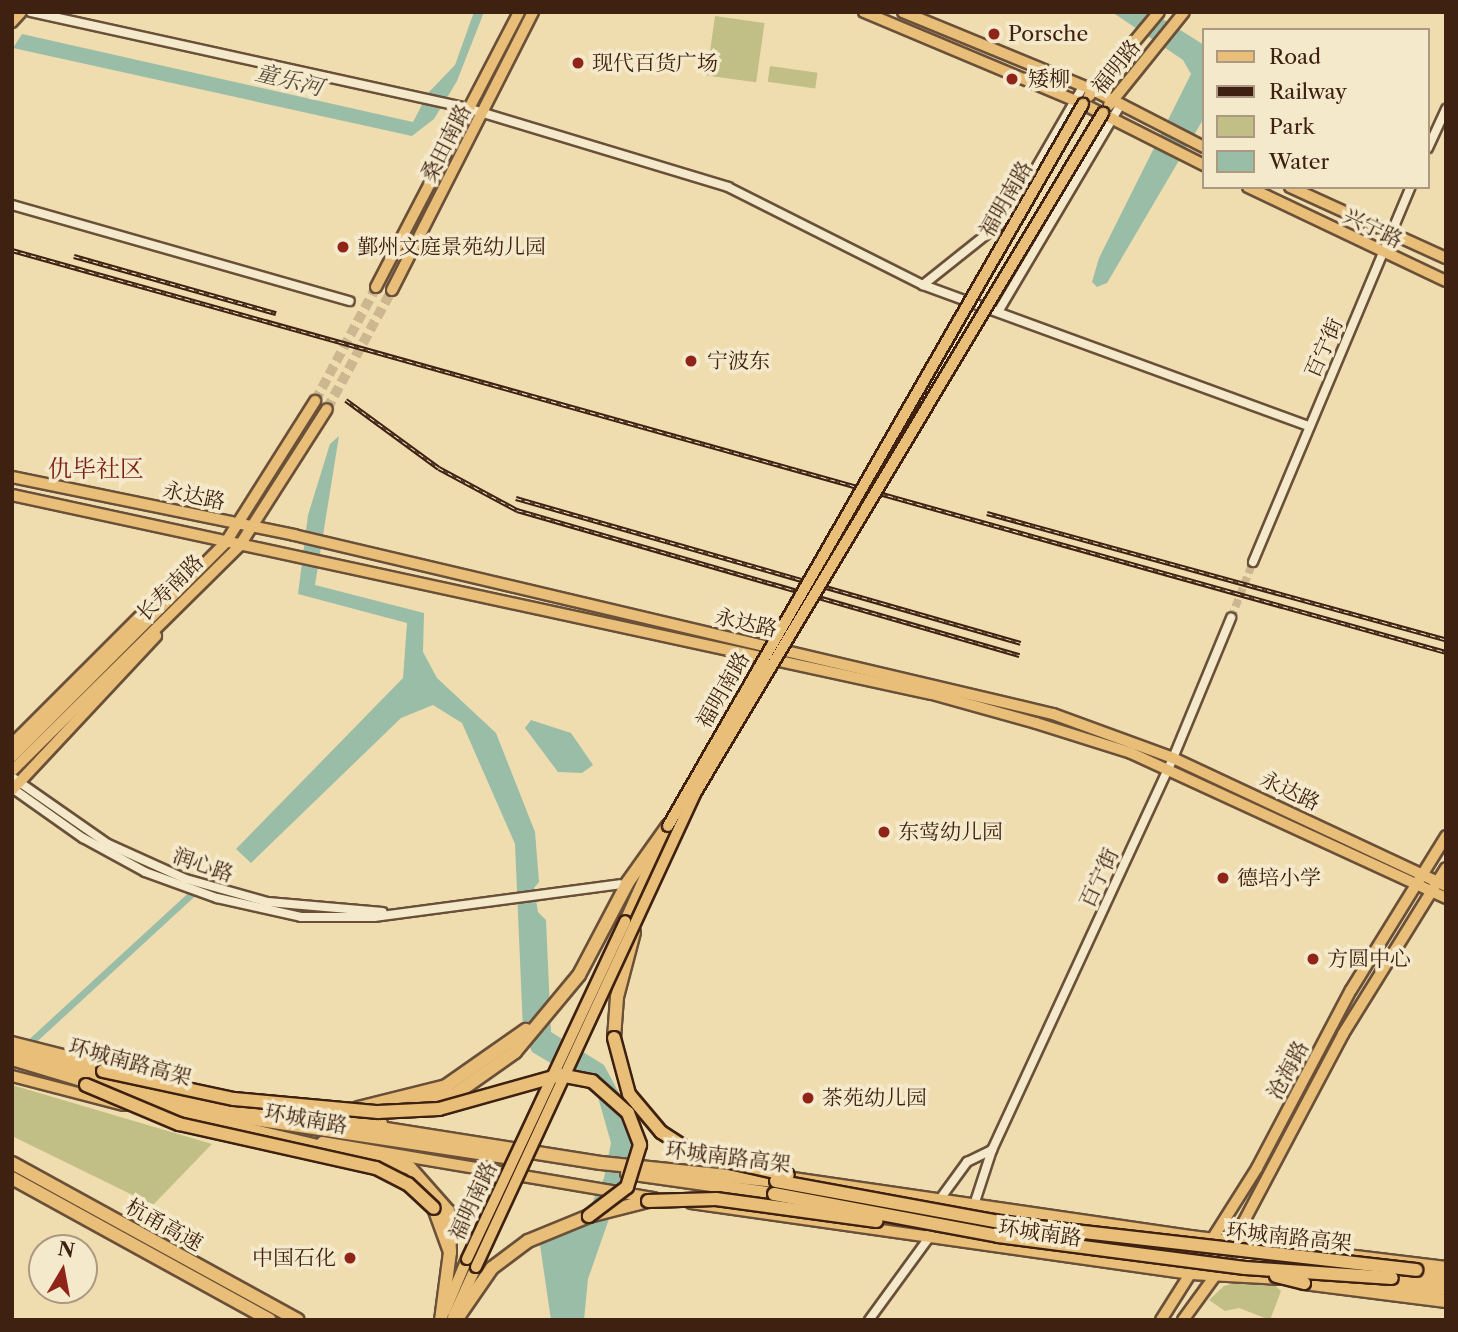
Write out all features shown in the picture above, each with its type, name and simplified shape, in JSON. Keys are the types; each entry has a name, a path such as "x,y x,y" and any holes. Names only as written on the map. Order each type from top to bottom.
{"highway":[{"path":"391,1112 454,1095 479,1080 515,1052 561,1001 628,882 668,826"},
{"path":"635,929 617,997 614,1038 629,1094 661,1132 695,1154 736,1165 1004,1223"},
{"path":"329,1112 402,1101 446,1086 561,1001"},
{"name":"环城南路高架","path":"12,1049 103,1071 165,1094 601,1163 776,1181 1004,1223 1446,1269"},
{"name":"环城南路高架","path":"12,1059 86,1084 168,1106 774,1194 998,1236 1245,1268 1446,1282"},
{"path":"103,1071 234,1099 391,1112 439,1109 560,1075 592,1081 628,1113 640,1145 627,1187 589,1216"},
{"path":"86,1084 179,1124 376,1168 408,1184 435,1208 450,1252"},
{"path":"233,1126 283,1141 410,1168 448,1211 450,1252 441,1320"},
{"name":"杭甬高速","path":"12,1163 298,1320"},
{"name":"杭甬高速","path":"12,1178 270,1320"},
{"path":"454,1320 505,1257 528,1241 589,1216 683,1196 998,1236"},
{"path":"1245,1268 1304,1283 1446,1301"},
{"path":"1417,1288 1446,1291"}],"main road":[{"path":"12,22 21,12"},
{"name":"桑田南路","path":"376,287 519,12"},
{"name":"桑田南路","path":"392,290 533,12"},
{"path":"864,12 1079,102 1202,164"},
{"path":"903,12 1088,89 1200,145"},
{"name":"福明路","path":"1079,102 1159,12"},
{"name":"福明路","path":"1107,116 1150,54 1183,14"},
{"name":"福明南路","path":"441,1320 668,826 1079,102"},
{"name":"福明南路","path":"454,1320 696,792 1107,116"},
{"name":"兴宁路","path":"1252,189 1383,255 1446,281"},
{"name":"兴宁路","path":"1294,189 1446,258"},
{"name":"长寿南路","path":"12,771 226,542 315,401"},
{"name":"长寿南路","path":"12,757 165,620 240,545 327,409"},
{"name":"永达路","path":"12,477 294,535 1053,714 1441,884"},
{"name":"永达路","path":"12,495 932,694 1171,764 1416,887 1446,898"},
{"path":"12,744 159,597 187,581"},
{"path":"13,786 146,652 165,620"},
{"name":"沧海路","path":"1161,1320 1191,1274 1446,836"},
{"name":"沧海路","path":"1182,1320 1215,1276 1343,1034 1431,894 1441,884 1446,868"},
{"name":"环城南路","path":"12,1042 44,1053 329,1112 601,1157 940,1199 1415,1266"},
{"name":"环城南路","path":"13,1076 88,1098 233,1126 630,1194 1191,1274 1417,1288"}],"street":[{"path":"31,12 467,108 728,187 923,285 1308,426"},
{"path":"923,285 1007,218 1079,102"},
{"path":"1430,144 1446,110"},
{"path":"998,313 1107,116"},
{"name":"百宁街","path":"1253,562 1410,189"},
{"path":"12,205 350,301"},
{"name":"百宁街","path":"974,1205 992,1150 1171,764 1230,618"},
{"name":"润心路","path":"13,786 105,851 217,898 301,917 407,913 620,884"},
{"path":"869,1320 928,1238 940,1199 967,1162 992,1150"}],"green space":[{"path":"715,16 765,23 756,82 707,75"},
{"path":"770,66 818,73 815,89 768,82"},
{"path":"12,1085 212,1144 153,1205 12,1136"},
{"path":"1243,1281 1275,1285 1281,1291 1270,1320 1239,1308 1225,1311 1209,1300 1224,1286"}],"water":[{"path":"474,12 484,12 457,81 434,119 412,136 13,48 22,34 413,122 428,93 455,65"},
{"path":"1112,12 1152,12 1202,44 1202,121 1107,283 1097,287 1092,282 1099,258 1191,74 1183,60"},
{"path":"339,436 315,585 424,613 423,652 437,678 496,733 535,832 539,882 534,888 538,912 546,920 551,1032 604,1065 626,1106 632,1153 588,1279 584,1320 551,1320 541,1237 588,1211 604,1178 611,1143 596,1090 532,1052 523,1030 515,844 462,723 433,705 401,718 251,863 236,849 403,678 407,623 298,594 308,515 330,444"},
{"path":"531,720 571,733 593,765 582,773 558,772 525,728"}],"waterway":[{"path":"25,1047 199,887"}],"tunnel":[{"path":"315,401 376,287"},
{"path":"327,409 392,290"},
{"path":"1231,618 1253,562"}],"railway":[{"path":"12,250 1446,652"},
{"path":"74,256 276,313"},
{"path":"346,400 439,468 517,510 1019,655"},
{"path":"516,498 1021,643"},
{"path":"987,513 1446,639"}],"place":[{"name":"Porsche","path":"994,34"},
{"name":"现代百货广场","path":"578,63"},
{"name":"矮柳","path":"1012,79"},
{"name":"鄞州文庭景苑幼儿园","path":"343,247"},
{"name":"宁波东","path":"691,361"},
{"name":"东莺幼儿园","path":"884,832"},
{"name":"德培小学","path":"1223,878"},
{"name":"方圆中心","path":"1313,959"},
{"name":"茶苑幼儿园","path":"808,1098"},
{"name":"中国石化","path":"350,1258"}],"district":[{"name":"仇毕社区","path":"96,469"}],"water label":[{"name":"童乐河","path":"289,80"}]}
